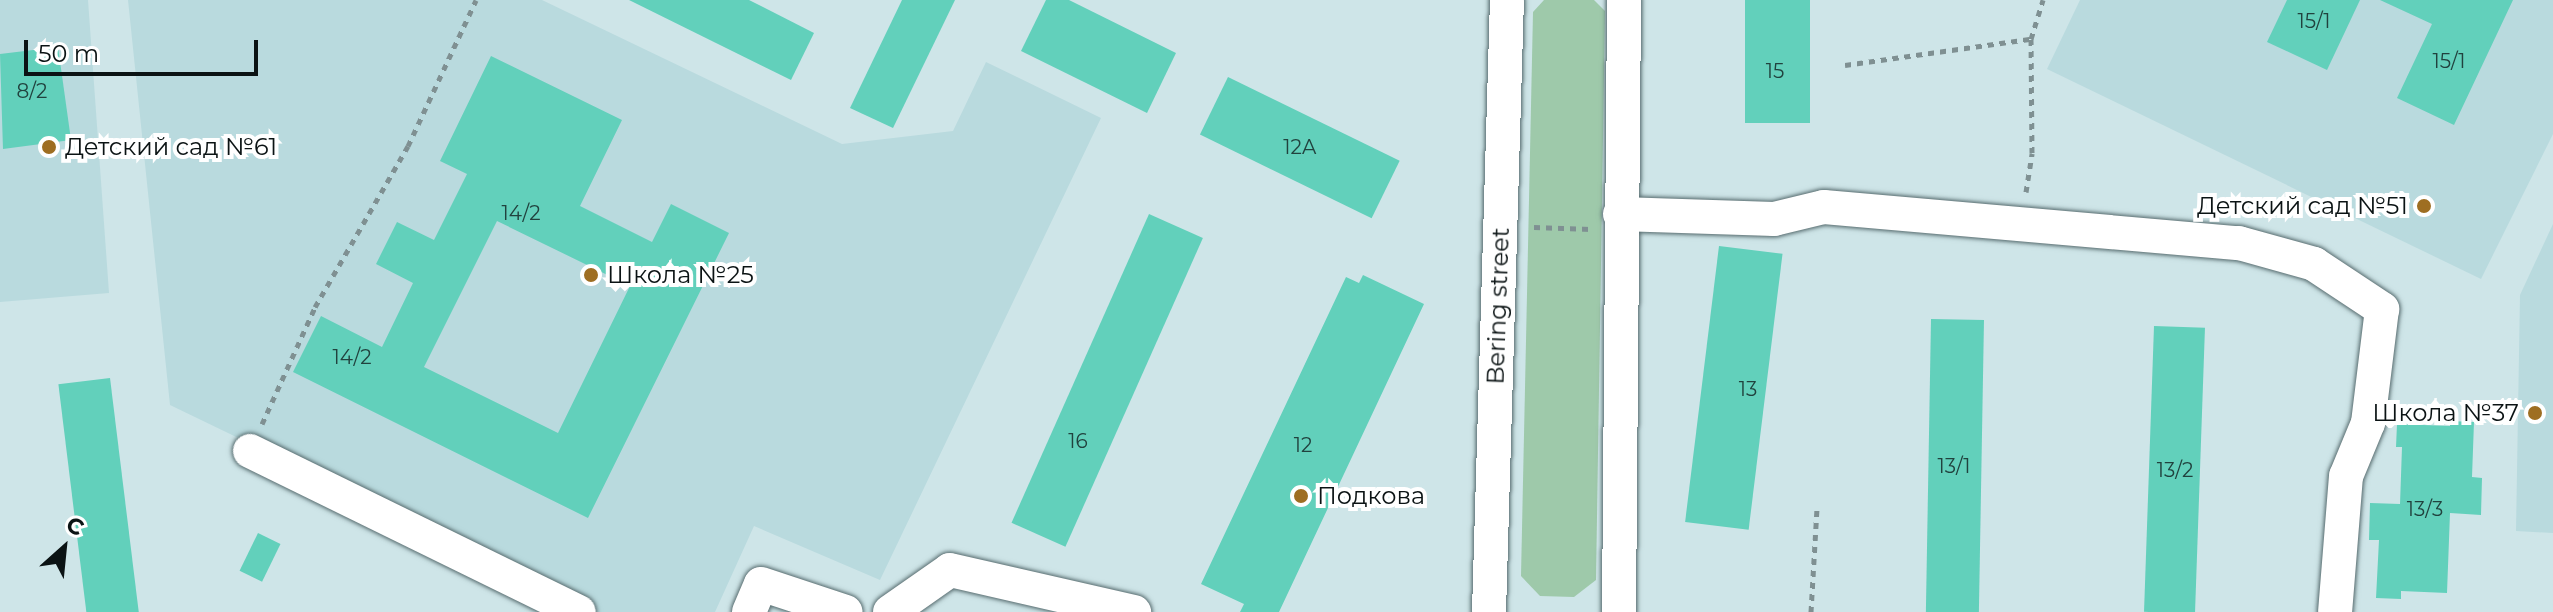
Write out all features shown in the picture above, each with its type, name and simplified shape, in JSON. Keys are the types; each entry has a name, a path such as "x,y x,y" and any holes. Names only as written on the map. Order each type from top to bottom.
{"street":[{"path":"1619,612 1610,221 1621,3"},
{"name":"Bering street","path":"1489,612 1511,7"},
{"path":"1610,221 1774,219 1824,207 2239,243 2314,264 2382,309 2368,423 2346,476 2335,612"},
{"path":"250,451 518,599 579,612"},
{"path":"890,612 950,570 1134,612"},
{"path":"749,612 761,584 846,612"}],"path":[{"path":"250,451 315,307 408,146 476,0"},
{"path":"2022,225 2032,153 2031,39 2043,0"},
{"path":"1845,65 2031,39"},
{"path":"1534,227 1610,221"},
{"path":"1811,612 1817,509"}],"shaded area":[{"name":"Детский сад №61","path":"0,0 88,0 109,293 0,302"},
{"name":"Школа №25","path":"128,0 542,0 842,144 953,131 986,62 1101,118 880,580 754,526 715,612 598,612 170,405"},
{"name":"Детский сад №51","path":"2080,0 2553,0 2553,134 2481,279 2047,69"},
{"name":"Школа №37","path":"2553,224 2553,533 2516,531 2520,295"}],"green space":[{"path":"1544,0 1594,0 1605,11 1596,580 1574,597 1540,596 1521,576 1533,12"}],"building":[{"path":"629,0 749,0 814,33 791,80"},
{"path":"902,0 955,0 893,128 850,108"},
{"path":"1046,0 1069,0 1176,53 1147,113 1021,51"},
{"path":"1745,0 1810,0 1810,123 1745,123"},
{"path":"2287,0 2360,0 2327,70 2267,42"},
{"path":"2380,0 2513,0 2454,125 2397,98 2432,24"},
{"path":"58,47 71,140 3,149 0,54"},
{"path":"491,56 622,120 580,206 652,242 671,204 729,233 588,518 293,372 321,316 382,347 413,283 376,264 397,222 434,240 467,174 440,161","holes":["497,221 630,286 558,433 424,367"]},
{"path":"1228,77 1400,161 1372,218 1200,135"},
{"path":"1149,214 1203,238 1065,547 1012,523"},
{"path":"1719,246 1783,254 1749,530 1685,522"},
{"path":"1363,275 1424,304 1279,612 1240,612 1244,604 1201,584 1346,277 1359,283"},
{"path":"1931,319 1984,320 1979,612 1926,612"},
{"path":"2154,326 2205,328 2195,612 2144,612"},
{"path":"110,378 139,612 86,612 58,384"},
{"path":"2450,421 2474,422 2472,477 2482,478 2481,515 2450,513 2447,593 2401,591 2401,599 2376,598 2379,540 2369,540 2370,503 2400,504 2402,447 2396,447 2397,424 2450,426"},
{"path":"258,533 280,544 262,582 240,571"}],"place":[{"name":"Детский сад №61","path":"49,147"},
{"name":"Детский сад №51","path":"2424,206"},
{"name":"Школа №25","path":"591,275"},
{"name":"Школа №37","path":"2535,413"},
{"name":"Подкова","path":"1301,496"}]}
